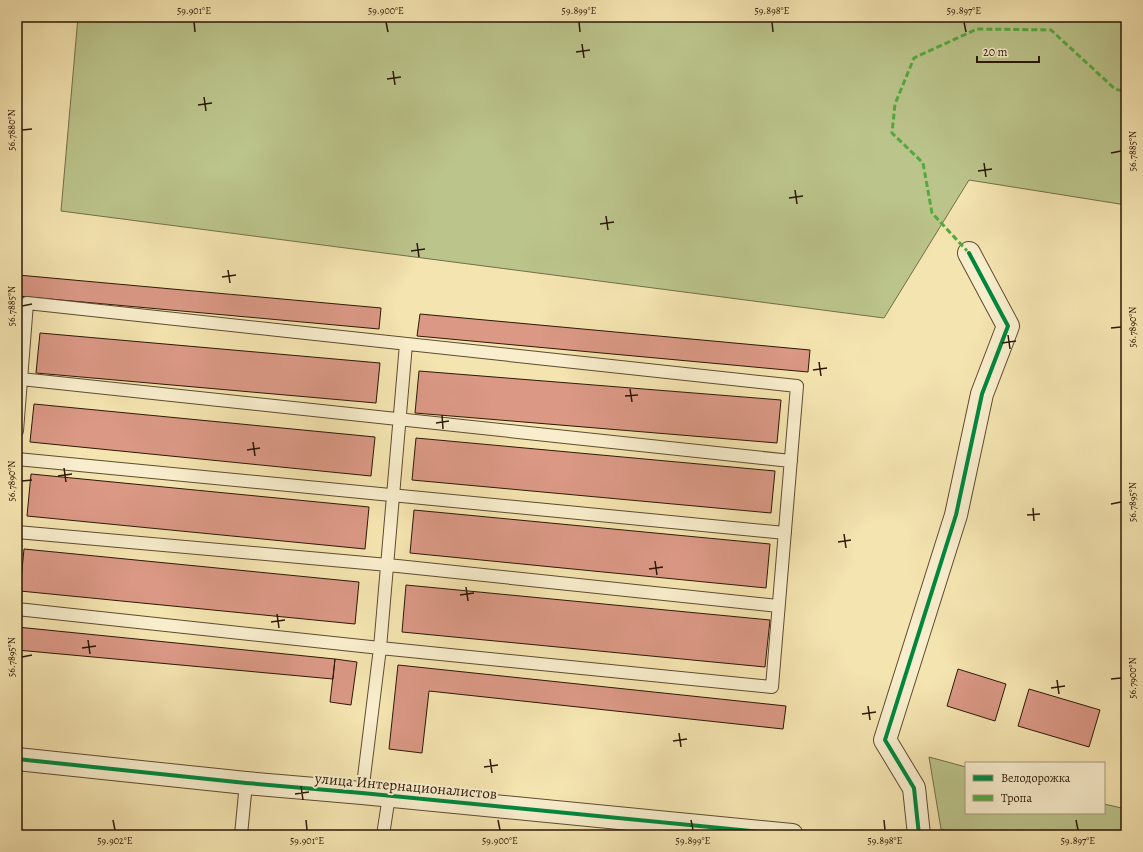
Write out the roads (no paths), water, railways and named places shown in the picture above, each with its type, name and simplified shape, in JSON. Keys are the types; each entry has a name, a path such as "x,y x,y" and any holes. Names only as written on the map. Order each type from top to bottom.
{"street":[{"path":"919,835 914,788 885,740 956,515 982,394 1008,326 969,252"},
{"name":"улица Интернационалистов","path":"17,759 246,783 786,835"}],"lane":[{"path":"17,431 27,303 797,386 772,687 380,648 17,609"},
{"path":"362,793 380,648 406,344"},
{"path":"21,380 791,461"},
{"path":"17,459 394,494 785,533"},
{"path":"17,532 388,565 778,606"},
{"path":"241,835 246,783"},
{"path":"383,835 389,796"}]}
